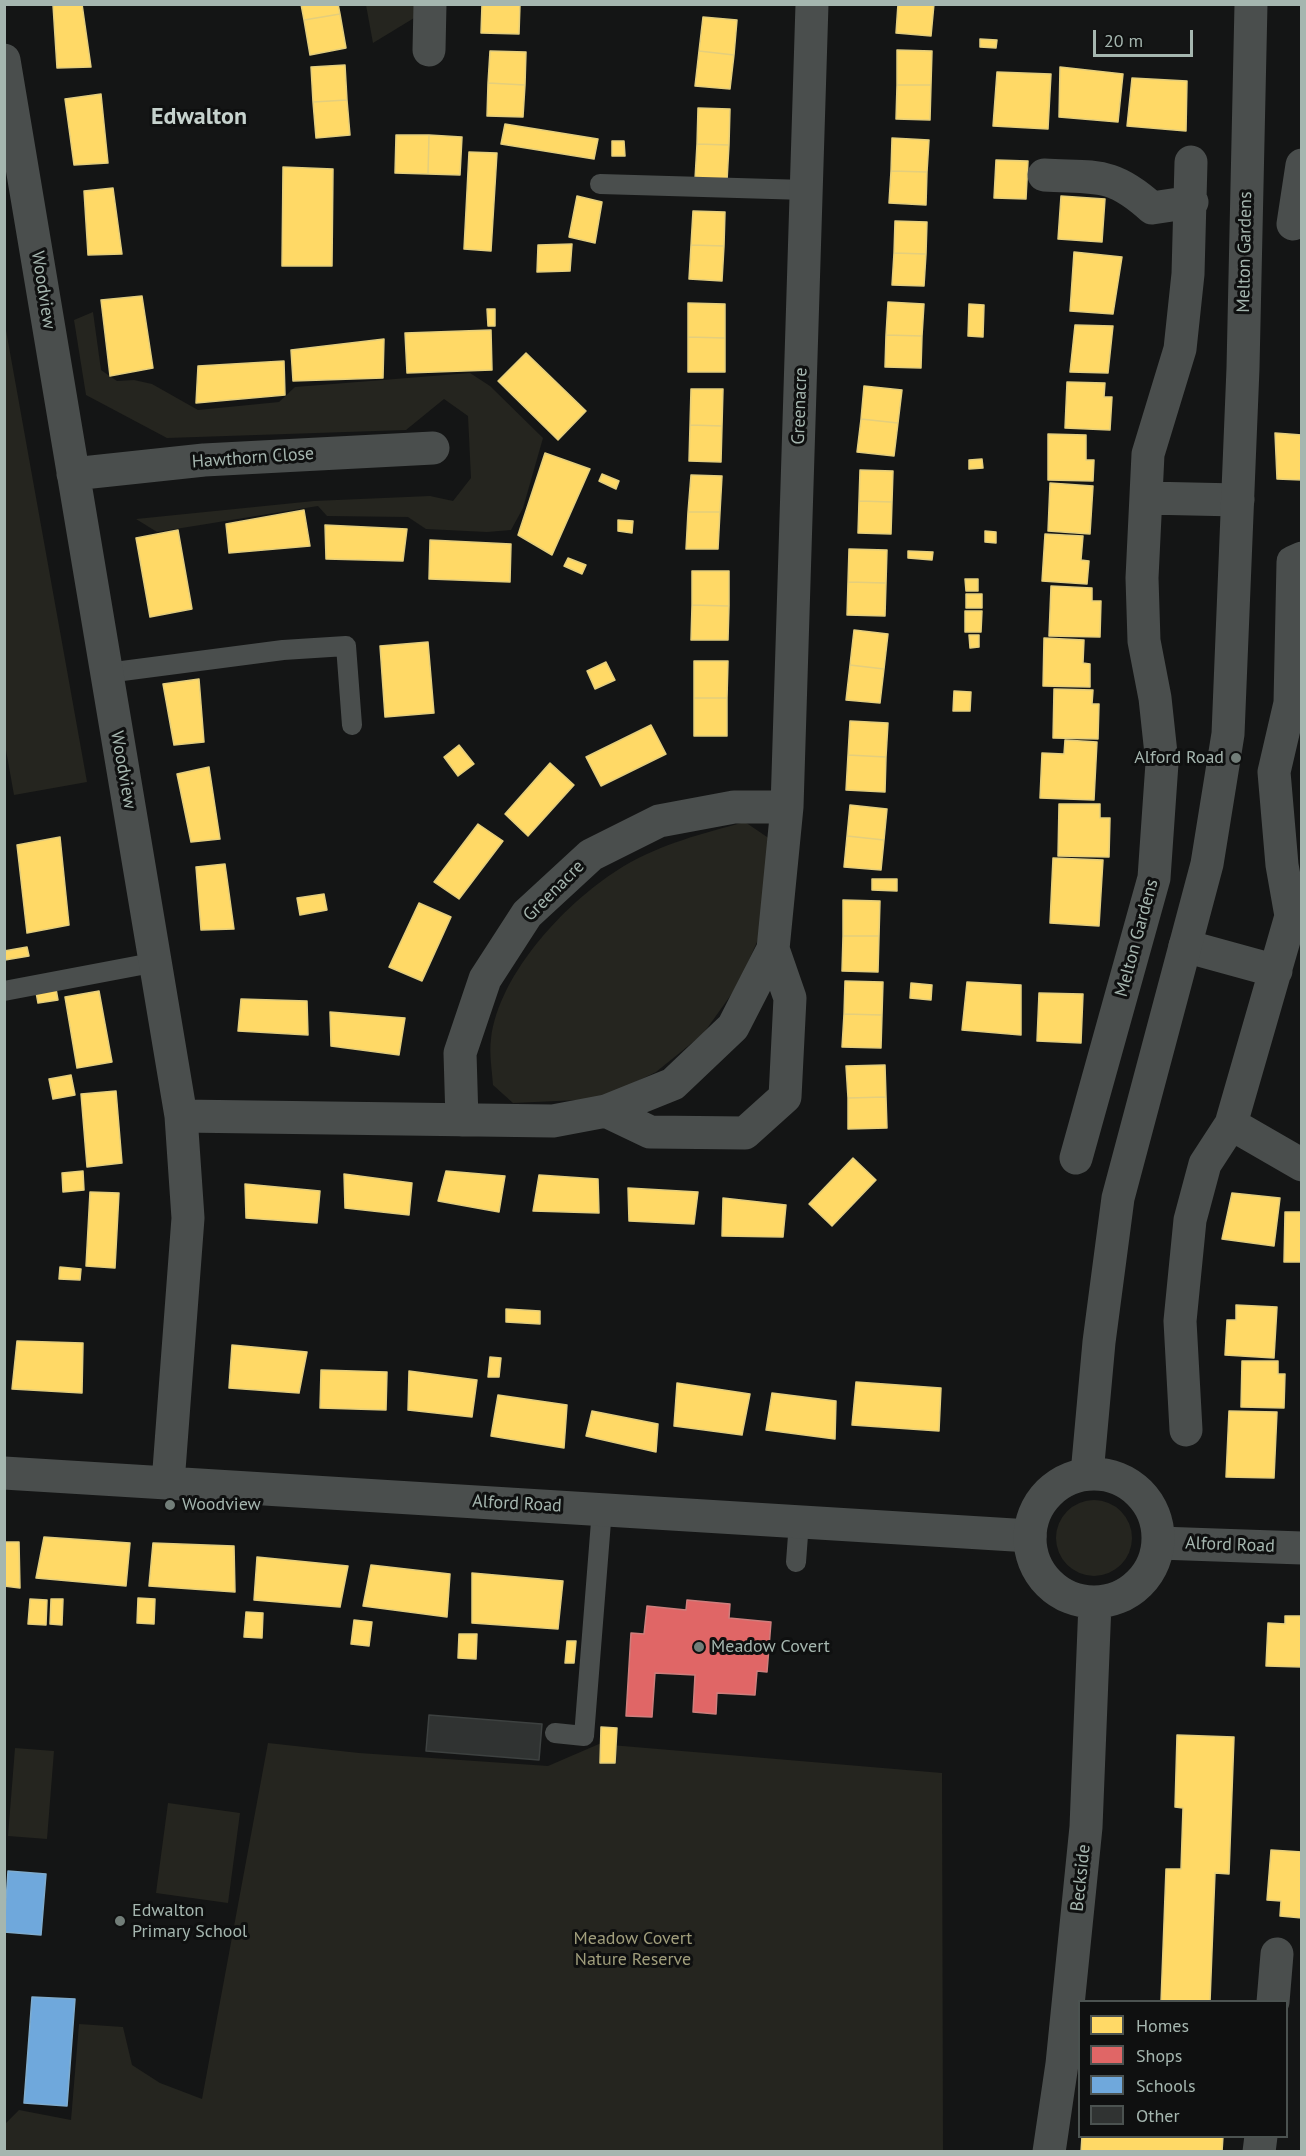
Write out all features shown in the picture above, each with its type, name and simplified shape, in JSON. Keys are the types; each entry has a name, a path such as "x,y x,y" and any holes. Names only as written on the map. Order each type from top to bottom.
{"street":[{"path":"429,50 430,4"},
{"name":"Greenacre","path":"181,1116 553,1121 606,1111 673,1084 733,1027 773,949 787,807 812,4"},
{"name":"Melton Gardens","path":"1087,1474 1099,1342 1118,1198 1207,864 1228,734 1238,500 1251,4"},
{"name":"Woodview","path":"4,60 8,107 74,474 181,1116 188,1218 168,1483"},
{"name":"Melton Gardens","path":"1076,1158 1154,878 1162,763 1155,698 1144,640 1142,578 1148,454 1180,349 1188,274 1192,202 1191,162"},
{"path":"1293,224 1302,165"},
{"path":"1044,175 1109,178 1130,188 1152,208 1192,202"},
{"name":"Hawthorn Close","path":"74,474 204,460 433,448"},
{"path":"1146,498 1238,500"},
{"path":"1186,1430 1180,1321 1190,1220 1205,1164 1231,1124 1290,916 1282,866 1274,772 1290,703 1293,562 1302,558"},
{"name":"Greenacre","path":"462,1120 460,1053 485,979 527,914 591,855 659,821 734,807 787,807"},
{"path":"1185,946 1276,971"},
{"name":"Greenacre","path":"606,1111 650,1132 745,1133 785,1097 790,998 773,949"},
{"path":"1231,1124 1302,1165"},
{"name":"Alford Road","path":"4,1473 1030,1536"},
{"path":"1087,1474 1115,1477 1139,1492 1155,1515 1159,1543 1149,1573 1134,1588 1126,1595 1095,1603 1070,1598 1048,1583 1034,1561 1030,1536 1035,1514 1047,1495 1066,1481 1087,1474"},
{"name":"Alford Road","path":"1159,1543 1302,1548"},
{"name":"Beckside","path":"1049,2151 1062,2064 1086,1827 1095,1603"},
{"path":"1273,2000 1277,1954"}],"lane":[{"path":"600,184 806,190"},
{"path":"107,673 283,650 346,646 352,725"},
{"path":"4,991 157,962"},
{"path":"555,1733 584,1736 602,1509"},
{"path":"796,1562 799,1522"}],"green space":[{"path":"366,5 420,5 419,15 373,43"},
{"path":"93,312 101,370 117,381 134,380 152,384 198,410 279,402 295,387 470,373 490,386 543,438 523,508 511,530 487,532 426,529 408,517 327,516 318,506 157,532 136,519 314,501 430,496 453,501 471,478 468,416 444,399 406,430 167,438 86,395 74,320"},
{"path":"4,319 87,782 14,795 4,739"},
{"path":"745,822 770,839 760,935 738,985 703,1034 656,1072 601,1099 513,1103 493,1085 491,1039 507,988 540,940 581,898 624,866 668,845"},
{"path":"1094,1500 1109,1503 1121,1511 1129,1523 1132,1538 1129,1553 1121,1565 1109,1573 1094,1576 1079,1573 1067,1565 1059,1553 1056,1538 1059,1523 1067,1511 1079,1503"},
{"name":"Meadow Covert Nature Reserve","path":"268,1743 359,1753 548,1766 599,1744 942,1773 943,2151 5,2152 5,2124 19,2110 71,2120 79,2024 123,2027 132,2065 160,2083 202,2099"},
{"path":"15,1748 54,1751 47,1839 8,1836"},
{"path":"168,1803 240,1813 228,1903 156,1893"}],"building: Homes":[{"path":"82,4 91,67 57,68 53,5"},
{"path":"301,4 338,4 340,14 304,20"},
{"path":"482,4 520,4 519,34 481,33"},
{"path":"898,4 934,4 931,36 896,33"},
{"path":"340,14 346,48 310,55 304,20"},
{"path":"703,17 737,20 734,55 699,51"},
{"path":"980,39 997,40 996,48 980,47"},
{"path":"897,50 932,51 931,85 897,85"},
{"path":"490,51 526,52 525,85 488,83"},
{"path":"699,51 734,55 730,89 695,86"},
{"path":"345,65 347,100 313,102 311,67"},
{"path":"1060,67 1123,74 1118,122 1059,117"},
{"path":"997,72 1051,74 1048,129 993,126"},
{"path":"1132,78 1187,81 1186,131 1127,126"},
{"path":"488,83 525,85 523,117 487,116"},
{"path":"897,85 931,85 930,120 896,119"},
{"path":"101,94 108,163 74,165 65,99"},
{"path":"347,100 350,135 316,138 313,102"},
{"path":"698,108 730,109 729,145 697,144"},
{"path":"505,124 598,139 594,159 501,144"},
{"path":"396,135 429,135 428,174 395,173"},
{"path":"429,135 462,137 460,175 428,174"},
{"path":"892,138 929,140 927,172 891,171"},
{"path":"612,141 624,141 625,156 612,156"},
{"path":"697,144 729,145 727,181 695,179"},
{"path":"469,152 497,153 491,251 464,249"},
{"path":"996,160 1028,161 1026,199 994,198"},
{"path":"283,167 333,169 332,266 282,266"},
{"path":"891,171 927,172 926,205 889,203"},
{"path":"113,188 122,254 88,255 84,191"},
{"path":"577,196 602,202 595,243 569,237"},
{"path":"1061,196 1105,199 1102,242 1058,239"},
{"path":"693,211 725,212 724,246 691,245"},
{"path":"895,221 927,222 926,254 894,253"},
{"path":"572,244 570,271 537,272 538,245"},
{"path":"691,245 724,246 722,281 689,279"},
{"path":"1074,252 1122,257 1113,314 1070,311"},
{"path":"894,253 926,254 924,286 892,285"},
{"path":"142,296 153,368 110,376 101,300"},
{"path":"888,302 924,304 922,336 886,335"},
{"path":"688,303 725,304 725,338 688,337"},
{"path":"969,304 984,305 983,337 968,336"},
{"path":"487,309 495,309 495,326 488,326"},
{"path":"1075,325 1113,326 1108,373 1070,372"},
{"path":"491,330 492,370 407,373 405,333"},
{"path":"886,335 922,336 921,368 885,367"},
{"path":"688,337 725,338 725,372 688,372"},
{"path":"384,339 383,378 293,381 291,350"},
{"path":"526,353 586,411 558,440 498,381"},
{"path":"284,361 285,395 196,403 198,366"},
{"path":"1067,382 1105,383 1104,397 1112,397 1110,430 1065,428"},
{"path":"864,386 902,390 898,423 861,419"},
{"path":"691,389 723,389 722,426 690,425"},
{"path":"861,419 898,423 894,456 857,452"},
{"path":"690,425 722,426 721,462 689,461"},
{"path":"1275,433 1302,435 1302,480 1277,479"},
{"path":"1048,434 1086,435 1086,460 1094,460 1093,481 1048,480"},
{"path":"545,453 590,469 552,555 518,535"},
{"path":"982,459 983,468 969,469 969,460"},
{"path":"860,470 893,471 892,502 859,501"},
{"path":"602,474 619,481 616,489 599,481"},
{"path":"691,475 722,476 720,512 688,512"},
{"path":"1050,483 1093,486 1090,534 1048,531"},
{"path":"859,501 892,502 891,534 858,533"},
{"path":"304,510 310,546 229,553 226,524"},
{"path":"688,512 720,512 718,549 686,549"},
{"path":"618,520 633,521 632,533 618,531"},
{"path":"325,525 407,529 403,561 326,559"},
{"path":"178,530 192,609 150,617 136,538"},
{"path":"985,531 996,532 996,543 985,542"},
{"path":"1045,534 1083,536 1081,560 1089,561 1087,584 1042,581"},
{"path":"430,540 511,544 510,582 429,579"},
{"path":"849,549 887,550 886,583 848,582"},
{"path":"908,551 933,552 932,560 908,558"},
{"path":"568,558 586,565 582,574 564,566"},
{"path":"692,571 729,571 729,606 692,605"},
{"path":"965,579 978,579 978,591 966,591"},
{"path":"848,582 886,583 885,616 847,615"},
{"path":"1051,586 1092,588 1092,601 1101,601 1100,637 1049,636"},
{"path":"966,594 982,594 982,608 966,608"},
{"path":"692,605 729,606 728,640 691,640"},
{"path":"965,611 982,611 981,632 965,632"},
{"path":"854,630 888,634 884,669 850,665"},
{"path":"969,635 979,635 979,647 970,648"},
{"path":"1044,638 1084,640 1083,663 1090,664 1090,687 1043,686"},
{"path":"428,642 434,713 385,717 380,646"},
{"path":"694,661 728,661 727,698 694,698"},
{"path":"606,662 615,680 595,689 587,671"},
{"path":"850,665 884,669 880,703 846,700"},
{"path":"199,679 204,742 174,745 163,684"},
{"path":"1054,689 1093,690 1092,704 1099,704 1098,739 1053,738"},
{"path":"954,691 971,692 970,711 953,711"},
{"path":"694,698 727,698 727,736 694,736"},
{"path":"850,721 888,723 886,757 848,755"},
{"path":"651,725 666,754 601,786 586,757"},
{"path":"1065,740 1097,742 1094,800 1040,798 1042,753 1064,754"},
{"path":"459,745 474,764 458,776 444,757"},
{"path":"848,755 886,757 885,792 846,790"},
{"path":"550,763 574,785 528,836 505,814"},
{"path":"209,767 220,839 191,842 177,774"},
{"path":"1059,804 1100,804 1100,818 1110,818 1109,857 1058,856"},
{"path":"850,805 887,809 884,840 847,836"},
{"path":"478,824 503,841 459,899 434,882"},
{"path":"847,836 884,840 881,870 844,867"},
{"path":"60,837 69,925 27,933 17,845"},
{"path":"1053,858 1103,860 1099,926 1050,923"},
{"path":"225,864 234,929 201,930 196,867"},
{"path":"872,879 897,879 897,891 872,890"},
{"path":"324,894 327,910 300,915 297,898"},
{"path":"843,900 880,901 879,936 843,936"},
{"path":"419,903 451,917 422,981 389,967"},
{"path":"843,936 879,936 878,972 842,971"},
{"path":"27,947 29,956 5,960 4,951"},
{"path":"845,981 883,982 882,1015 844,1014"},
{"path":"967,982 1021,985 1021,1035 962,1030"},
{"path":"911,983 932,985 931,1000 910,998"},
{"path":"56,989 58,1000 38,1003 36,992"},
{"path":"99,991 112,1062 77,1068 65,997"},
{"path":"1039,993 1083,994 1081,1043 1037,1041"},
{"path":"241,999 307,1001 308,1035 238,1031"},
{"path":"330,1012 405,1018 399,1055 331,1046"},
{"path":"844,1014 882,1015 881,1048 842,1047"},
{"path":"885,1065 886,1097 848,1098 846,1066"},
{"path":"71,1075 75,1095 53,1099 49,1079"},
{"path":"116,1091 122,1163 87,1167 81,1094"},
{"path":"886,1097 887,1128 848,1129 848,1098"},
{"path":"853,1158 876,1180 832,1226 809,1204"},
{"path":"83,1171 84,1190 63,1192 62,1173"},
{"path":"446,1171 505,1176 499,1212 438,1201"},
{"path":"344,1174 412,1183 409,1215 345,1208"},
{"path":"539,1175 598,1179 599,1213 533,1211"},
{"path":"245,1184 320,1191 317,1223 246,1218"},
{"path":"628,1188 698,1192 694,1224 629,1221"},
{"path":"90,1192 119,1193 115,1268 86,1266"},
{"path":"1232,1193 1280,1198 1274,1246 1222,1239"},
{"path":"723,1198 786,1205 783,1237 722,1236"},
{"path":"1285,1212 1302,1212 1302,1262 1284,1262"},
{"path":"60,1267 81,1269 80,1280 59,1279"},
{"path":"1236,1305 1277,1307 1274,1358 1225,1355 1227,1320 1236,1320"},
{"path":"506,1309 540,1311 540,1324 506,1322"},
{"path":"17,1341 83,1343 82,1393 12,1389"},
{"path":"232,1345 307,1352 299,1393 229,1388"},
{"path":"490,1357 501,1358 499,1377 488,1377"},
{"path":"1242,1361 1278,1361 1278,1374 1285,1374 1284,1408 1241,1407"},
{"path":"321,1370 387,1372 386,1410 320,1408"},
{"path":"409,1371 477,1380 472,1417 408,1410"},
{"path":"856,1382 941,1388 939,1431 852,1425"},
{"path":"677,1383 750,1394 742,1435 674,1426"},
{"path":"772,1393 836,1401 835,1439 766,1430"},
{"path":"498,1395 567,1405 564,1448 491,1436"},
{"path":"592,1411 658,1424 656,1452 586,1436"},
{"path":"1229,1411 1277,1412 1274,1478 1226,1477"},
{"path":"44,1537 130,1543 126,1586 36,1578"},
{"path":"4,1542 19,1542 20,1588 4,1586"},
{"path":"153,1543 234,1546 235,1592 149,1586"},
{"path":"257,1557 348,1566 340,1607 254,1600"},
{"path":"371,1565 450,1574 447,1617 363,1606"},
{"path":"472,1573 563,1581 558,1629 472,1623"},
{"path":"138,1598 155,1599 154,1624 137,1623"},
{"path":"30,1599 47,1600 46,1625 28,1624"},
{"path":"51,1599 63,1599 62,1625 50,1624"},
{"path":"246,1612 263,1613 262,1638 244,1637"},
{"path":"1285,1616 1302,1616 1302,1667 1266,1666 1268,1623 1285,1624"},
{"path":"354,1620 372,1622 369,1646 351,1644"},
{"path":"459,1634 477,1634 476,1659 458,1658"},
{"path":"567,1641 576,1641 574,1663 565,1663"},
{"path":"601,1727 617,1728 615,1763 600,1763"},
{"path":"1177,1735 1234,1737 1229,1874 1215,1873 1210,2000 1161,2000 1166,1869 1181,1869 1183,1808 1175,1807"},
{"path":"1271,1850 1302,1852 1302,1918 1280,1916 1281,1901 1267,1900"},
{"path":"1082,2138 1223,2138 1222,2152 1081,2152"}],"building: Shops":[{"name":"Meadow Covert","path":"687,1600 730,1604 729,1618 771,1622 767,1672 757,1671 755,1695 717,1693 716,1714 693,1712 695,1675 655,1673 652,1717 626,1716 631,1633 644,1634 647,1606 686,1610"}],"building: Schools":[{"path":"8,1871 46,1874 41,1935 4,1932"},
{"path":"32,1997 75,1999 67,2106 24,2103"}],"building: Other":[{"path":"429,1715 542,1724 539,1760 426,1751"}],"place":[{"name":"Alford Road","path":"1236,758"},
{"name":"Woodview","path":"170,1505"},
{"name":"Meadow Covert","path":"699,1647"},
{"name":"Edwalton Primary School","path":"120,1921"}],"district":[{"name":"Edwalton","path":"199,117"}]}
